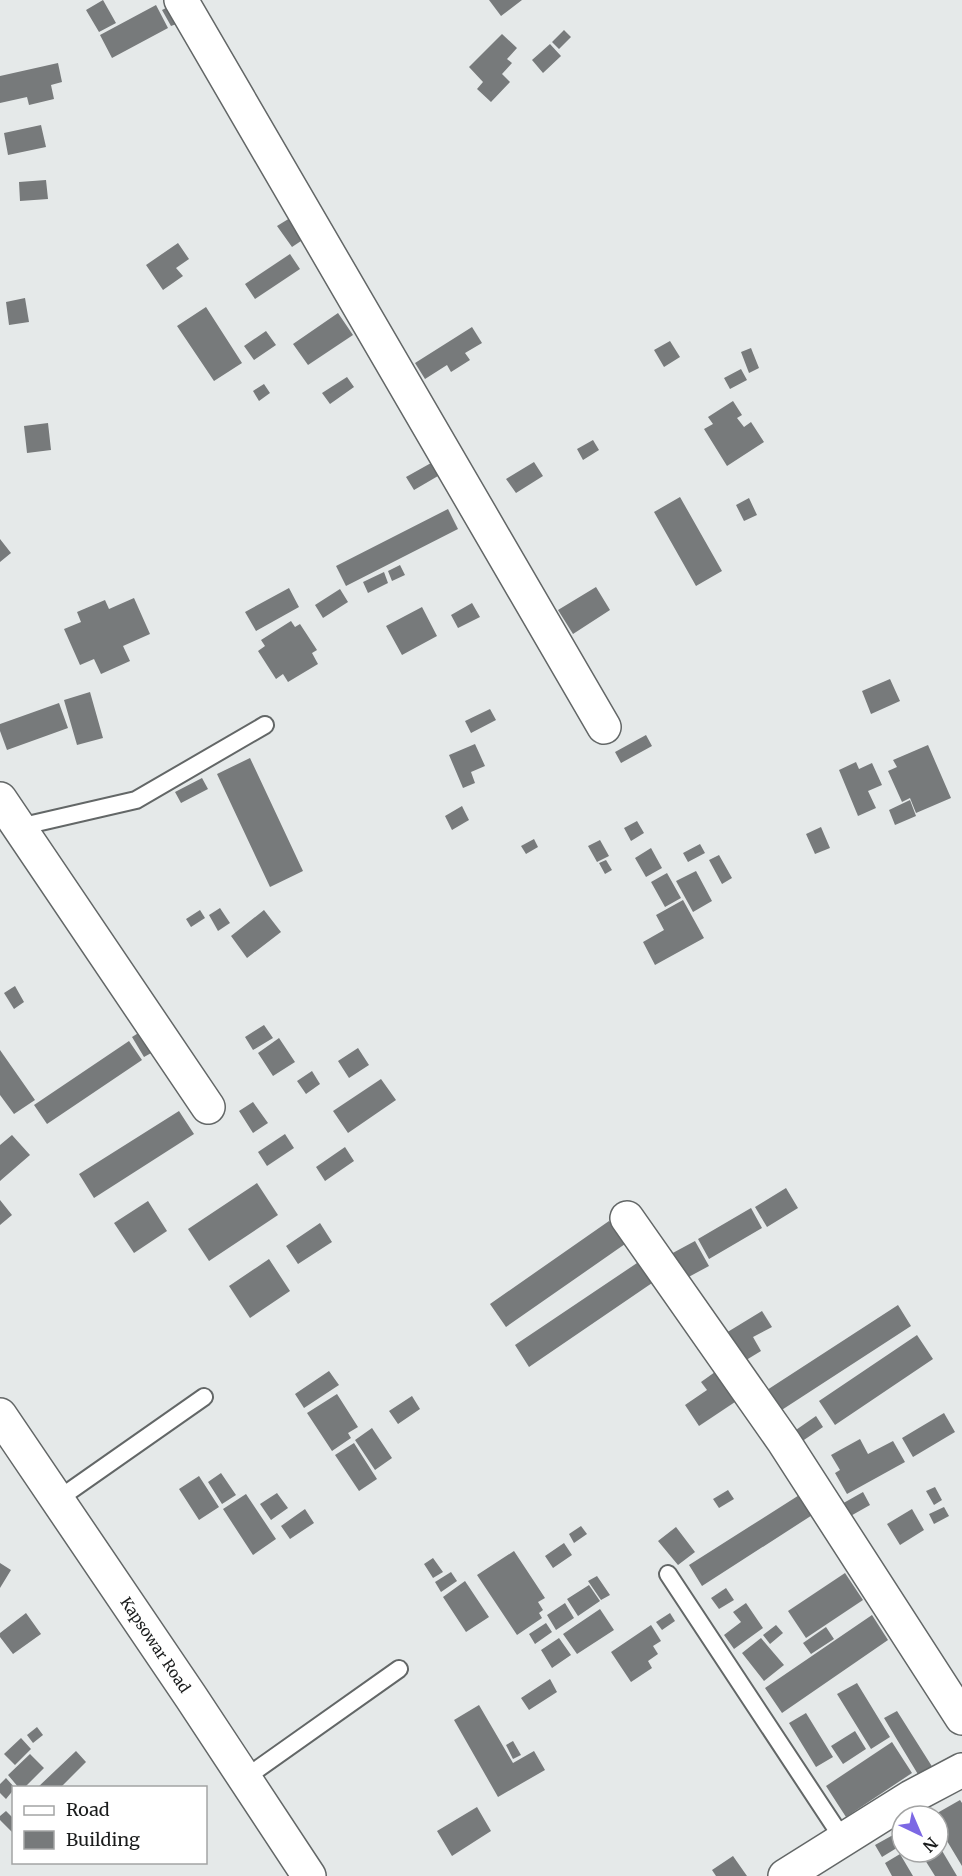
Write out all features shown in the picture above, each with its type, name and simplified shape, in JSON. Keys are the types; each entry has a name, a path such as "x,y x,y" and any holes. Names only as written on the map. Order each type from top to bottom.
{"street":[{"path":"181,0 604,727"},
{"path":"0,799 208,1107"},
{"path":"627,1218 783,1442 962,1718"},
{"name":"Kapsowar Road","path":"0,1415 309,1876"},
{"path":"785,1876 911,1797 962,1770"}],"lane":[{"path":"19,827 136,800 265,725"},
{"path":"57,1500 204,1397"},
{"path":"668,1574 843,1839"},
{"path":"244,1778 399,1669"}],"building":[{"path":"103,0 116,23 99,32 86,10"},
{"path":"489,0 522,0 501,16"},
{"path":"156,5 168,28 112,58 100,35"},
{"path":"170,6 179,23 171,26 162,10"},
{"path":"564,30 571,37 559,49 552,42"},
{"path":"502,34 517,48 507,59 512,63 502,74 510,82 491,102 477,89 483,82 469,67"},
{"path":"550,44 561,56 543,73 532,60"},
{"path":"58,63 62,82 51,85 54,99 29,105 27,97 0,103 0,76"},
{"path":"41,125 46,147 8,155 4,133"},
{"path":"46,180 48,199 20,201 19,182"},
{"path":"290,218 304,239 292,247 277,226"},
{"path":"178,243 189,259 176,268 183,276 163,290 146,265"},
{"path":"290,254 300,269 255,299 245,284"},
{"path":"25,298 29,322 9,325 6,302"},
{"path":"206,307 242,363 214,381 177,326"},
{"path":"338,313 353,335 308,365 293,344"},
{"path":"472,327 482,343 465,353 470,360 451,372 447,365 425,379 415,363"},
{"path":"266,331 276,345 254,360 244,346"},
{"path":"670,341 680,357 664,367 654,350"},
{"path":"751,348 759,368 749,373 741,352"},
{"path":"741,369 747,380 730,389 724,378"},
{"path":"347,377 354,387 330,404 322,393"},
{"path":"264,384 270,393 259,401 253,391"},
{"path":"733,401 742,415 737,418 744,427 751,422 764,442 727,466 704,429 713,424 708,417"},
{"path":"48,423 51,450 27,453 24,426"},
{"path":"593,440 599,450 583,460 577,449"},
{"path":"534,462 543,476 516,493 506,479"},
{"path":"431,463 438,476 414,490 406,477"},
{"path":"680,497 722,571 696,586 654,512"},
{"path":"749,498 757,515 744,521 736,505"},
{"path":"448,509 458,529 346,586 336,566"},
{"path":"0,539 11,553 0,562"},
{"path":"400,565 405,575 392,581 388,571"},
{"path":"384,572 388,583 368,593 363,582"},
{"path":"596,587 610,610 573,634 558,610"},
{"path":"289,588 299,607 256,631 245,612"},
{"path":"340,589 348,602 323,618 315,605"},
{"path":"134,598 150,634 123,646 130,661 101,674 94,659 80,665 64,629 81,622 77,612 105,600 109,609"},
{"path":"472,603 480,617 458,628 451,615"},
{"path":"422,607 437,636 402,655 386,626"},
{"path":"291,621 295,627 300,624 317,650 312,653 318,664 288,682 283,674 276,679 258,651 265,646 261,640"},
{"path":"890,679 900,701 871,714 862,691"},
{"path":"90,692 103,738 77,745 64,700"},
{"path":"59,703 68,728 7,750 0,731 0,724"},
{"path":"490,709 496,720 471,733 465,721"},
{"path":"646,735 652,746 621,763 615,752"},
{"path":"475,744 485,766 471,772 475,783 463,788 449,755"},
{"path":"928,745 951,798 916,813 910,798 902,802 888,771 897,767 893,760"},
{"path":"250,758 303,871 270,887 217,774"},
{"path":"856,762 859,769 872,763 882,785 868,791 876,808 858,816 839,770"},
{"path":"202,778 208,789 181,803 175,792"},
{"path":"910,800 916,816 895,825 889,810"},
{"path":"462,806 469,820 452,830 445,816"},
{"path":"637,821 644,833 631,841 624,828"},
{"path":"821,827 830,848 815,854 806,834"},
{"path":"534,839 538,847 526,854 521,846"},
{"path":"600,840 609,856 597,862 588,846"},
{"path":"700,844 705,853 688,862 683,853"},
{"path":"651,848 662,868 646,877 635,858"},
{"path":"719,855 732,878 722,884 709,860"},
{"path":"606,860 612,870 605,874 599,863"},
{"path":"696,871 712,901 693,912 676,881"},
{"path":"667,873 681,898 665,907 651,882"},
{"path":"683,900 704,938 655,965 643,942 664,930 656,915"},
{"path":"220,908 230,923 218,931 209,915"},
{"path":"200,910 205,918 191,927 186,919"},
{"path":"264,910 281,932 247,958 231,936"},
{"path":"15,986 24,1002 14,1009 4,993"},
{"path":"264,1025 273,1038 253,1050 245,1037"},
{"path":"140,1032 153,1052 144,1057 132,1037"},
{"path":"279,1038 295,1062 273,1076 258,1053"},
{"path":"129,1041 142,1060 47,1124 34,1105"},
{"path":"358,1048 369,1065 349,1078 338,1061"},
{"path":"0,1050 35,1100 14,1114 0,1095"},
{"path":"312,1071 320,1084 306,1094 297,1081"},
{"path":"381,1079 396,1100 348,1133 333,1111"},
{"path":"253,1102 268,1123 253,1133 239,1111"},
{"path":"179,1111 194,1134 94,1198 79,1174"},
{"path":"285,1134 294,1148 267,1166 258,1152"},
{"path":"12,1135 30,1155 0,1181 0,1145"},
{"path":"345,1147 354,1161 325,1181 316,1167"},
{"path":"257,1183 278,1215 209,1261 188,1229"},
{"path":"786,1188 798,1208 767,1227 755,1207"},
{"path":"0,1200 12,1215 0,1225"},
{"path":"148,1201 167,1231 134,1253 114,1223"},
{"path":"751,1208 762,1228 709,1259 698,1239"},
{"path":"609,1221 625,1244 506,1327 490,1304"},
{"path":"320,1223 332,1242 298,1264 286,1246"},
{"path":"695,1241 709,1266 683,1280 669,1255"},
{"path":"269,1259 290,1291 250,1318 229,1286"},
{"path":"640,1261 655,1281 529,1367 515,1345"},
{"path":"898,1305 911,1326 774,1415 761,1394"},
{"path":"762,1311 772,1327 753,1337 761,1351 738,1365 721,1336"},
{"path":"917,1335 933,1359 835,1425 819,1401"},
{"path":"329,1371 339,1385 304,1408 295,1394"},
{"path":"715,1372 735,1402 699,1426 685,1405 707,1390 701,1382"},
{"path":"337,1394 358,1427 348,1433 351,1438 332,1451 307,1413"},
{"path":"412,1396 420,1409 398,1424 389,1411"},
{"path":"944,1413 955,1432 913,1457 902,1438"},
{"path":"816,1416 823,1427 801,1442 793,1432"},
{"path":"372,1428 392,1458 375,1470 355,1440"},
{"path":"860,1439 868,1454 893,1441 905,1462 847,1494 835,1473 840,1470 831,1455"},
{"path":"354,1443 377,1479 359,1491 335,1455"},
{"path":"221,1473 236,1495 222,1504 208,1482"},
{"path":"199,1476 219,1507 199,1520 179,1489"},
{"path":"935,1487 942,1500 934,1505 926,1491"},
{"path":"728,1490 734,1499 719,1508 713,1499"},
{"path":"804,1492 817,1512 702,1586 689,1565"},
{"path":"863,1492 870,1505 847,1518 840,1505"},
{"path":"277,1493 288,1508 271,1520 260,1504"},
{"path":"246,1494 276,1539 253,1555 223,1509"},
{"path":"944,1507 949,1516 934,1524 929,1514"},
{"path":"305,1509 314,1523 290,1539 281,1526"},
{"path":"912,1509 924,1530 900,1545 887,1524"},
{"path":"581,1526 587,1534 574,1543 569,1534"},
{"path":"676,1527 695,1552 678,1565 658,1541"},
{"path":"564,1543 572,1555 553,1568 545,1556"},
{"path":"514,1551 545,1598 538,1602 543,1610 539,1613 542,1618 517,1635 477,1575"},
{"path":"433,1558 443,1572 433,1578 424,1564"},
{"path":"0,1563 11,1570 0,1588"},
{"path":"451,1572 457,1581 441,1592 435,1582"},
{"path":"845,1573 863,1600 806,1638 788,1611"},
{"path":"597,1576 610,1595 601,1600 588,1581"},
{"path":"465,1581 489,1617 466,1632 443,1597"},
{"path":"589,1585 600,1601 578,1616 567,1599"},
{"path":"726,1588 734,1600 719,1609 711,1598"},
{"path":"565,1603 574,1618 556,1630 547,1615"},
{"path":"746,1603 763,1628 734,1649 724,1635 741,1622 733,1612"},
{"path":"600,1609 614,1630 577,1654 563,1634"},
{"path":"26,1613 41,1634 13,1654 0,1637 0,1633"},
{"path":"670,1613 675,1621 662,1630 656,1622"},
{"path":"872,1615 888,1640 782,1713 765,1688"},
{"path":"546,1623 552,1632 535,1644 529,1634"},
{"path":"651,1625 661,1641 653,1646 658,1654 648,1661 652,1668 631,1682 611,1652"},
{"path":"776,1625 783,1633 770,1644 763,1635"},
{"path":"826,1627 834,1639 811,1654 803,1643"},
{"path":"559,1638 571,1655 552,1668 541,1650"},
{"path":"761,1638 784,1665 764,1681 742,1653"},
{"path":"550,1679 557,1692 529,1710 521,1698"},
{"path":"857,1683 890,1737 871,1749 837,1694"},
{"path":"479,1705 513,1763 534,1751 545,1770 498,1797 454,1720"},
{"path":"897,1711 933,1768 919,1776 884,1718"},
{"path":"806,1713 833,1757 816,1767 789,1723"},
{"path":"37,1727 43,1735 33,1743 27,1735"},
{"path":"855,1731 866,1749 843,1764 831,1746"},
{"path":"21,1738 31,1749 15,1765 4,1754"},
{"path":"513,1741 521,1755 513,1759 506,1745"},
{"path":"892,1742 912,1773 846,1817 826,1786"},
{"path":"76,1751 86,1762 62,1786 39,1786"},
{"path":"30,1754 44,1768 26,1786 17,1786 8,1775"},
{"path":"6,1778 13,1786 6,1799 0,1793 0,1784"},
{"path":"960,1800 962,1803 962,1866 950,1846 950,1806"},
{"path":"477,1807 491,1831 452,1856 437,1831"},
{"path":"6,1811 12,1817 12,1832 0,1820 0,1816"},
{"path":"890,1837 890,1852 882,1857 875,1845"},
{"path":"733,1856 747,1876 716,1876 712,1870"},
{"path":"890,1860 890,1864 906,1864 913,1876 892,1876 885,1863"},
{"path":"928,1864 950,1864 957,1876 935,1876"}]}
